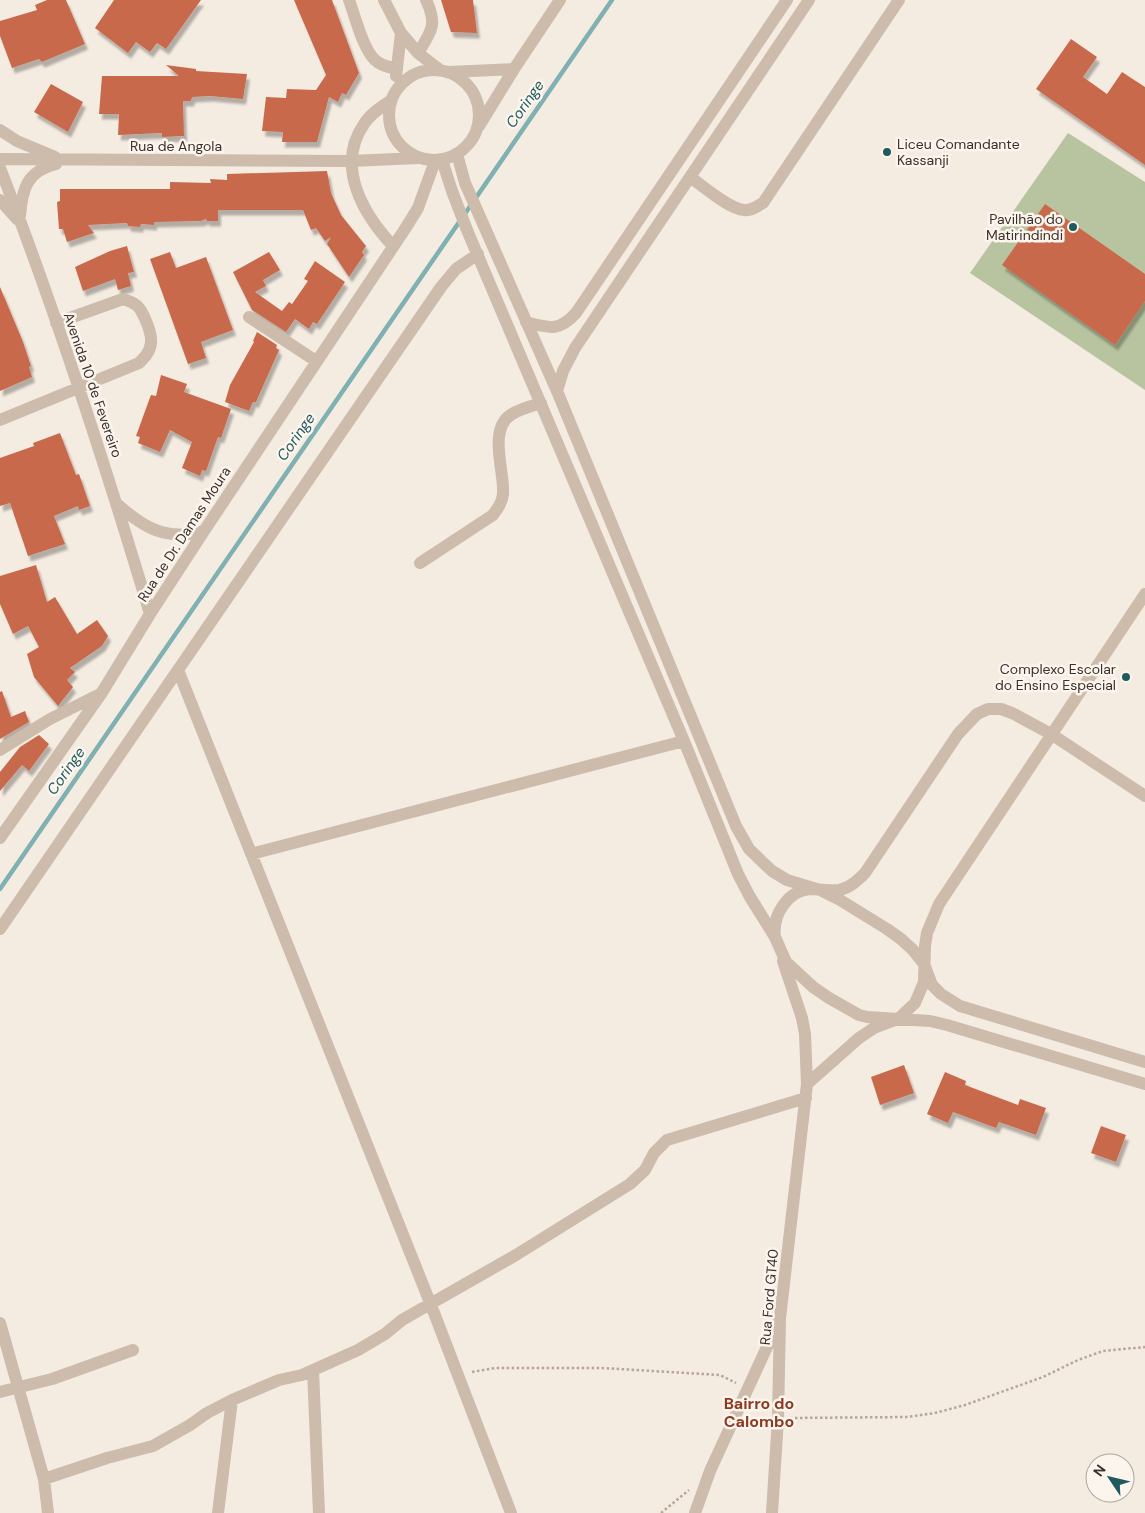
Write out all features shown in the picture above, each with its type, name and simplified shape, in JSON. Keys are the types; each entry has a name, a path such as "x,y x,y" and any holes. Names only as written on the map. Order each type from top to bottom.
{"street":[{"path":"349,0 363,39 374,59 383,65 397,69"},
{"path":"384,0 401,33 418,53 466,82 472,90 479,108 478,128"},
{"path":"418,53 429,35 433,22 426,0"},
{"path":"401,33 393,95 388,112 392,135 407,153 418,158 439,161 456,154 470,141 514,69 560,0"},
{"path":"526,322 549,328 568,322 576,313 786,0"},
{"path":"557,390 563,371 575,348 809,0"},
{"path":"690,177 735,208 754,209 763,203 900,0"},
{"path":"393,246 373,223 364,208 354,182 351,161 353,148 364,123 393,95 402,82 420,71 514,69"},
{"path":"0,130 22,143 65,160"},
{"path":"456,154 465,183 557,390 736,826 749,849 759,861 787,880 820,890 887,929 914,950 924,964 932,985 940,994 960,1006 1145,1062"},
{"name":"Rua de Angola","path":"0,160 351,161 418,158"},
{"path":"21,222 23,192 27,184 42,167 65,160"},
{"path":"439,161 738,874 775,936 786,962 829,998 860,1015 930,1021 971,1031 1145,1084"},
{"name":"Rua de Dr. Damas Moura","path":"0,838 100,694 204,531 418,208 439,161"},
{"name":"Avenida 10 de Fevereiro","path":"0,168 21,222 79,388 150,614"},
{"path":"0,200 21,222"},
{"path":"0,929 441,287 456,269 478,254"},
{"path":"0,420 139,363 149,352 151,334 140,309 130,301 123,299 56,323"},
{"path":"249,317 316,362"},
{"path":"420,563 493,515 501,503 503,493 498,451 500,432 511,414 541,403"},
{"path":"117,504 139,523 162,533 190,535 204,531"},
{"path":"807,1084 859,1038 874,1028 898,1019 909,1010 919,996 924,982 927,933 939,904 1145,594"},
{"path":"178,670 431,1305 510,1513"},
{"path":"0,750 50,719 100,694"},
{"path":"775,936 774,928 780,909 795,894 810,889 841,890 858,880 865,873 958,734 977,714 988,709 1001,709 1012,713 1051,734 1145,796"},
{"path":"251,854 684,742"},
{"name":"Rua Ford GT40","path":"772,1513 778,1418 780,1318 807,1084 805,1034 802,1018 775,936"},
{"path":"44,1479 107,1458 153,1446 232,1400 279,1380 302,1375 358,1350 385,1334 402,1320 431,1305 630,1184 645,1170 654,1153 667,1140 806,1098"},
{"path":"695,1513 710,1471 780,1318"},
{"path":"0,1323 44,1479 48,1513"},
{"path":"0,1392 52,1379 134,1350"},
{"path":"313,1370 319,1513"},
{"path":"218,1513 232,1400"}],"path":[{"path":"778,1418 907,1417 935,1413 965,1406 1043,1377 1078,1360 1103,1351 1145,1347"},
{"path":"458,1375 494,1368 611,1369 720,1376 747,1390"},
{"path":"661,1513 690,1488"}],"green space":[{"name":"Pavilhão do Matirindindi","path":"1068,133 1145,182 1145,390 970,273"}],"building":[{"path":"47,0 66,0 85,44 42,62 39,59 12,68 0,36 0,21 37,10 35,5"},
{"path":"114,0 201,0 166,49 157,43 150,52 136,42 128,53 95,28"},
{"path":"294,0 332,0 359,73 346,95 342,93 338,102 329,97 317,142 282,142 283,132 262,131 266,97 286,98 287,89 316,90 326,75"},
{"path":"441,0 473,0 477,33 451,32"},
{"path":"1071,39 1097,57 1083,77 1107,94 1122,72 1145,87 1145,165 1036,89"},
{"path":"166,65 196,69 196,71 247,74 243,99 210,96 192,97 191,101 183,101 184,136 162,137 162,133 118,135 119,114 99,114 102,76 179,76"},
{"path":"51,84 83,102 68,132 34,112"},
{"path":"327,171 331,193 341,215 366,246 362,252 364,255 349,277 327,244 331,237 325,241 316,228 311,230 303,210 218,210 218,221 207,221 206,219 201,221 154,222 154,225 141,224 140,227 128,226 127,223 88,225 94,233 67,242 63,229 59,229 57,202 60,201 60,189 170,189 170,182 211,183 210,179 227,180 227,174"},
{"path":"1045,204 1145,274 1145,301 1115,345 1002,265"},
{"path":"127,246 134,272 128,273 131,286 118,290 115,279 83,291 75,267 110,251"},
{"path":"170,252 176,268 206,257 233,330 201,342 206,358 188,364 150,259"},
{"path":"269,252 280,270 263,280 266,286 255,292 282,311 289,302 292,304 308,281 304,279 315,261 345,282 317,324 313,322 309,329 295,319 286,332 252,310 233,272"},
{"path":"0,287 23,342 31,366 29,367 32,377 0,391"},
{"path":"257,332 277,345 276,348 279,350 256,402 253,402 249,411 225,402 230,385 254,342"},
{"path":"161,375 187,384 184,392 231,409 221,438 218,437 206,471 202,470 200,476 182,468 192,442 170,430 160,452 138,443 140,437 136,436 151,395 156,396"},
{"path":"60,433 76,475 79,474 90,506 79,510 78,506 54,516 65,544 28,556 10,503 0,506 0,458 34,446 33,443"},
{"path":"36,565 47,602 55,597 77,634 97,620 108,636 102,646 70,668 75,672 67,680 73,687 58,706 34,677 27,654 39,647 28,626 13,634 0,604 0,576"},
{"path":"2,691 11,717 25,711 29,722 0,739 0,692"},
{"path":"39,735 49,744 29,771 22,765 0,791 0,772 20,747"},
{"path":"904,1065 914,1093 880,1105 871,1077"},
{"path":"945,1072 966,1081 965,1085 1018,1105 1020,1099 1046,1108 1036,1135 999,1122 996,1128 953,1112 948,1123 927,1114"},
{"path":"1101,1126 1126,1135 1116,1162 1091,1153"}],"waterway":[{"name":"Coringe","path":"0,889 612,0"}],"place":[{"name":"Liceu Comandante Kassanji","path":"887,152"},
{"name":"Pavilhão do Matirindindi","path":"1073,227"},
{"name":"Complexo Escolar do Ensino Especial","path":"1126,677"}],"district":[{"name":"Bairro do Calombo","path":"759,1412"}]}
